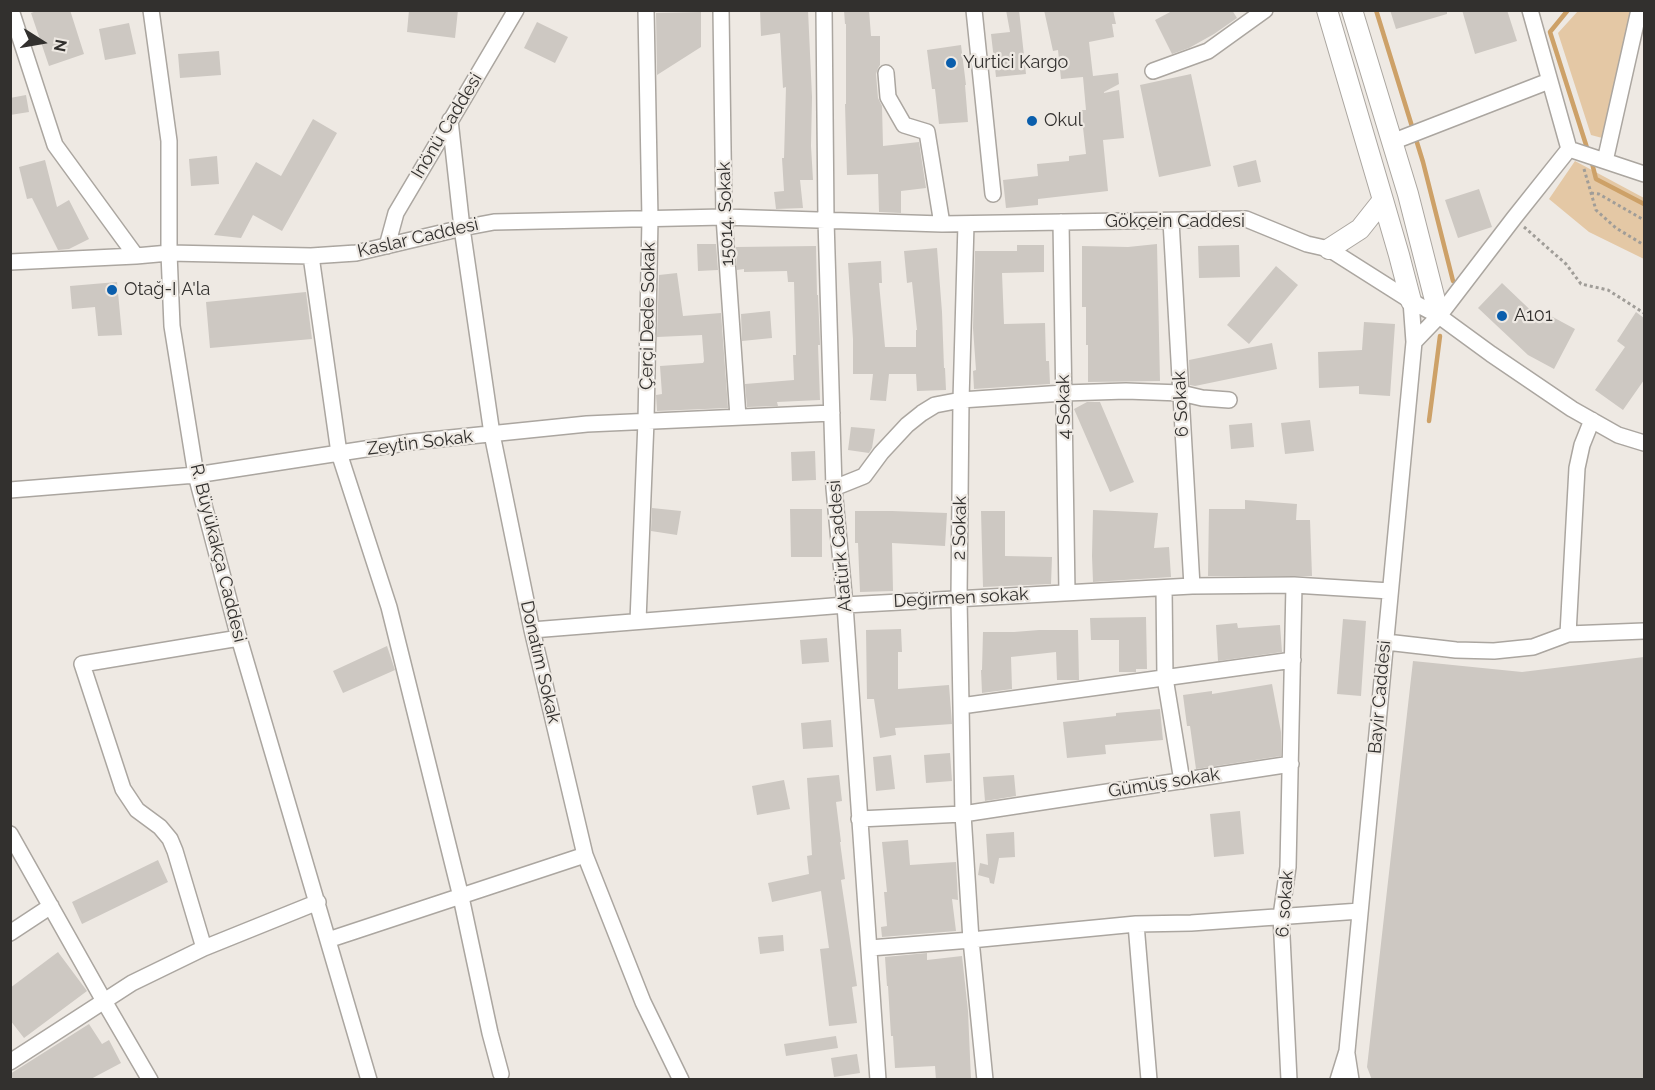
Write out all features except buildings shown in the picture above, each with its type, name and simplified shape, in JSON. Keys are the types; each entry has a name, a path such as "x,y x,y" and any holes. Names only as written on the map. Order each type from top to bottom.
{"main road":[{"path":"1327,10 1400,255 1411,301"},
{"path":"1352,10 1398,140 1410,204 1439,316"},
{"path":"1329,249 1360,229 1383,200"}],"street":[{"path":"12,10 55,145 136,256"},
{"name":"R. Büyükakça Caddesi","path":"151,10 169,141 169,253 172,326 196,475 239,638 369,1080"},
{"name":"Inönü Caddesi","path":"387,246 396,213 516,10"},
{"name":"Çerçi Dede Sokak","path":"638,621 646,421 650,219 646,10"},
{"name":"15014. Sokak","path":"721,10 724,217 738,417"},
{"name":"Atatürk Caddesi","path":"824,10 825,220 834,488 870,948 878,1080"},
{"path":"974,10 993,194"},
{"path":"1153,70 1208,51 1264,10"},
{"path":"1530,10 1549,81 1588,155 1644,174"},
{"path":"1414,342 1439,316 1514,218 1588,155 1639,10"},
{"path":"886,73 888,97 904,125 927,132 942,224"},
{"path":"1398,140 1549,81"},
{"name":"Donatım Sokak","path":"450,120 462,228 492,434 532,630 585,855 643,1002 681,1080"},
{"name":"Kaslar Caddesi","path":"10,261 169,253 311,256 356,253 494,222 724,217 825,220"},
{"name":"Gökçein Caddesi","path":"825,220 966,224 1246,219 1307,244 1329,249 1439,316 1572,409 1618,435 1643,437"},
{"name":"6 Sokak","path":"1171,221 1191,586"},
{"name":"4 Sokak","path":"1061,222 1066,592"},
{"name":"2 Sokak","path":"966,224 959,598 963,814 971,940 985,1080"},
{"path":"311,256 339,453 389,607 461,897 501,1074"},
{"name":"Bayir Caddesi","path":"1338,1080 1347,1051 1386,642 1414,342 1411,301"},
{"path":"834,488 864,476 881,453 907,425 935,405 961,400 1126,391 1181,393 1229,400"},
{"name":"Zeytin Sokak","path":"10,490 196,475 411,442 587,424 832,413"},
{"path":"1568,634 1577,468 1582,445 1592,420"},
{"path":"1291,764 1294,585"},
{"name":"Değirmen sokak","path":"532,630 844,605 1191,586 1294,585 1390,591"},
{"path":"1164,588 1165,678 1182,781"},
{"path":"1386,642 1456,650 1494,651 1533,648 1568,634 1644,631"},
{"path":"204,948 170,839 160,827 137,810 123,789 82,664 239,638"},
{"path":"961,706 1293,660"},
{"name":"Gümüş sokak","path":"859,819 963,814 1291,764"},
{"name":"6. sokak","path":"1289,1080 1281,916 1288,867 1291,764"},
{"path":"10,834 150,1080"},
{"path":"328,940 585,855"},
{"path":"10,1062 132,983 204,948 318,902"},
{"path":"10,933 51,906"},
{"path":"870,948 1136,924 1191,923 1360,911"},
{"path":"1136,924 1149,1080"},
{"name":"Bayir Caddesi","path":"1347,1051 1351,1080"}],"path":[{"path":"1588,155 1591,193 1596,210 1616,228 1644,245"},
{"path":"1591,193 1599,194 1644,220"},
{"path":"1514,218 1566,264 1581,284 1608,290 1644,314"}],"shaded area":[{"path":"1578,11 1635,11 1606,139 1591,135 1558,33"},
{"path":"1575,161 1644,198 1644,259 1589,232 1549,199"}],"waterway":[{"path":"1376,10 1423,162 1453,281"},
{"path":"1568,10 1550,32 1588,151"},
{"path":"1591,159 1596,179 1644,204"},
{"path":"1429,421 1440,336"}],"place":[{"name":"Yurtici Kargo","path":"951,63"},
{"name":"Okul","path":"1032,121"},
{"name":"Otağ-I A'la","path":"112,290"},
{"name":"A101","path":"1502,316"}]}
